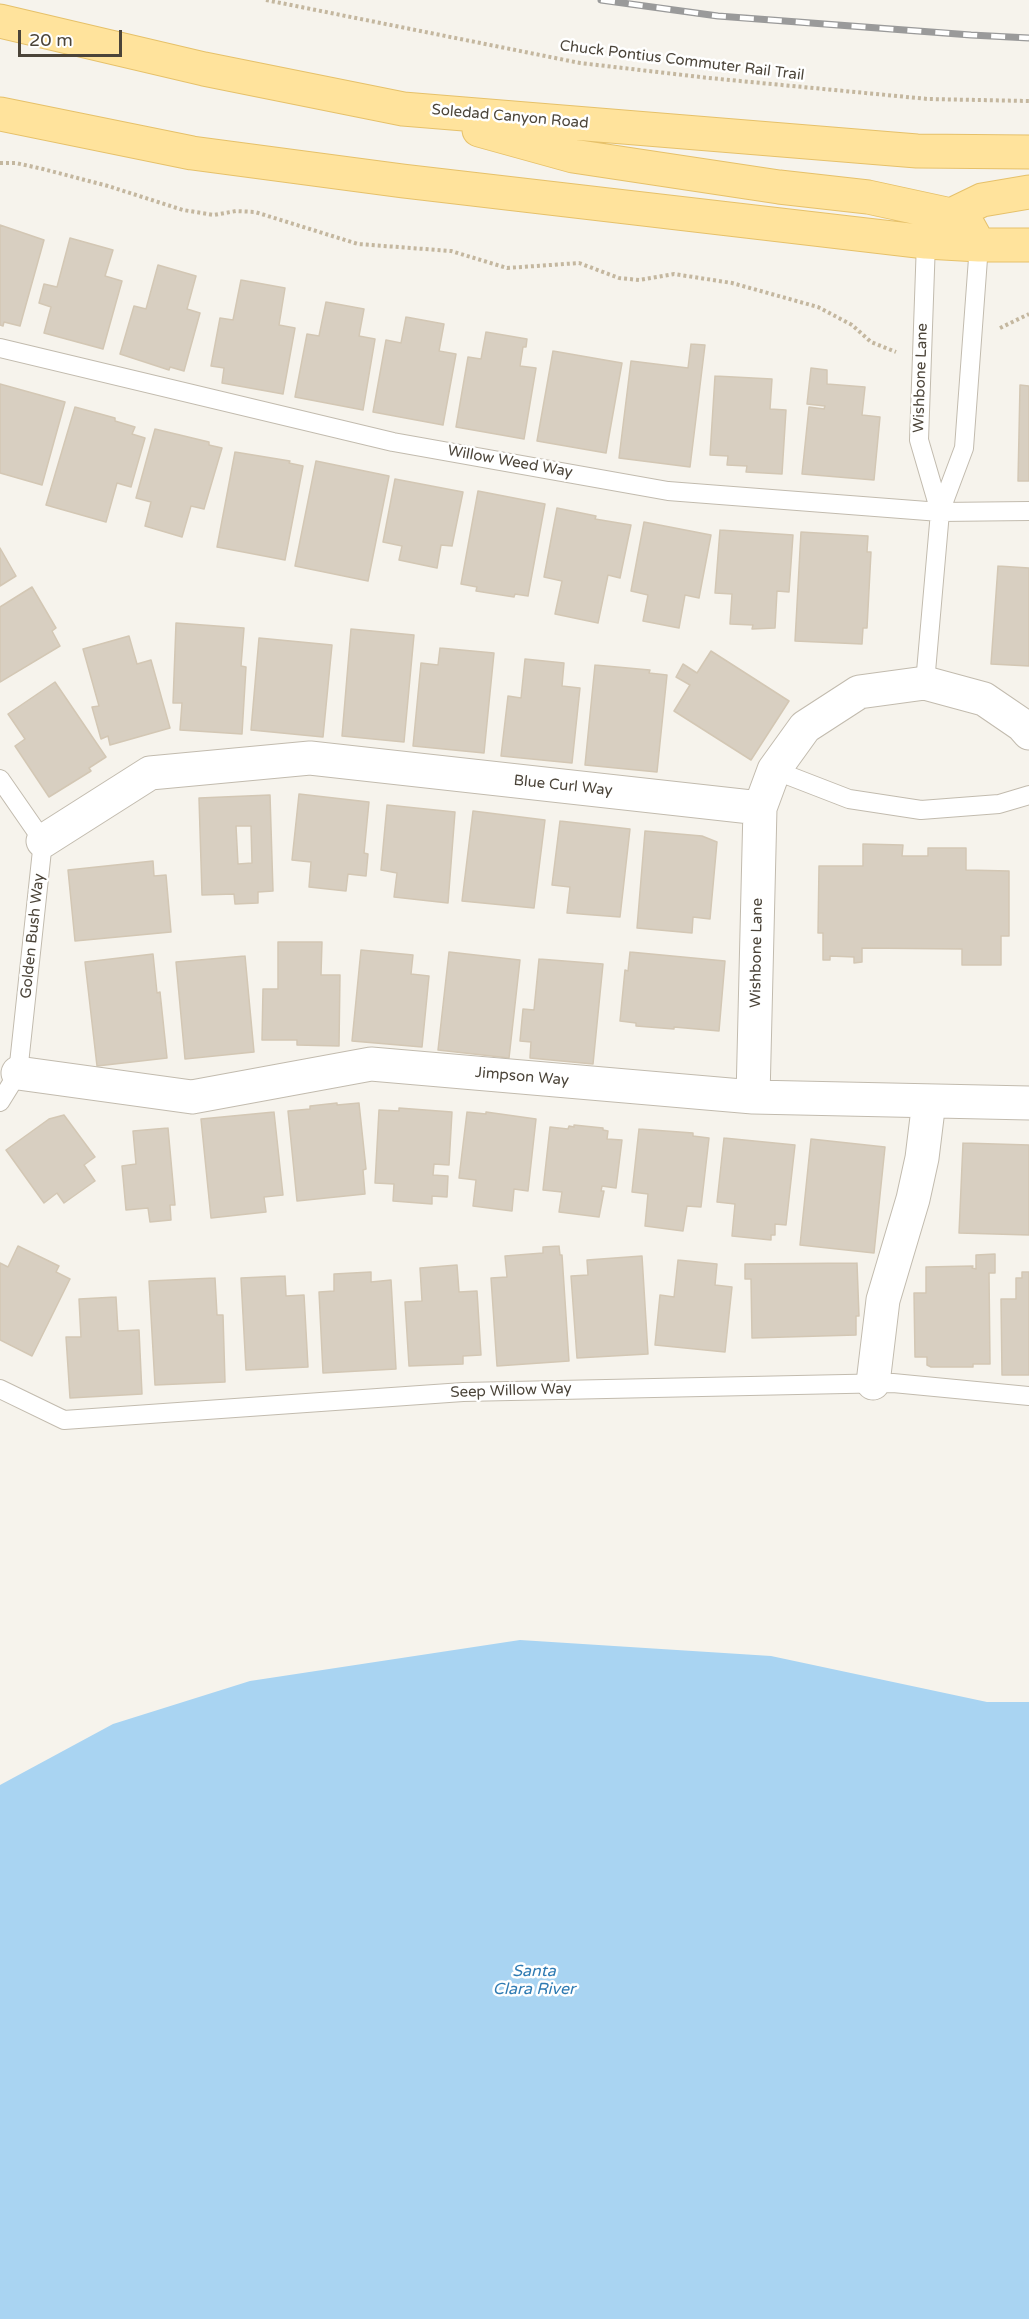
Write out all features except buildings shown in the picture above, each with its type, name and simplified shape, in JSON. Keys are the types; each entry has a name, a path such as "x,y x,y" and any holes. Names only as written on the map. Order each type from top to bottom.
{"main road":[{"name":"Soledad Canyon Road","path":"0,21 204,69 403,109 917,150 1029,152"},
{"path":"403,109 573,156 779,187 868,197 951,214 969,227 979,245"},
{"path":"0,114 204,155 403,181 926,242 1029,245"},
{"path":"926,242 951,214 982,200 1029,192"}],"street":[{"path":"760,808 774,770 805,727 859,692 925,683 984,699 1022,725 1029,733"},
{"name":"Blue Curl Way","path":"43,841 150,773 310,758 760,808"},
{"name":"Wishbone Lane","path":"753,1097 760,808"},
{"name":"Jimpson Way","path":"18,1073 192,1097 371,1064 753,1097 1029,1102"},
{"path":"873,1383 883,1300 913,1200 922,1158 929,1101"}],"lane":[{"name":"Wishbone Lane","path":"926,242 919,440 940,512"},
{"name":"Wishbone Lane","path":"925,683 940,512 963,448 979,245"},
{"name":"Willow Weed Way","path":"0,348 393,442 657,489 940,512 1029,511"},
{"path":"774,770 849,799 921,810 999,804 1029,795"},
{"path":"0,779 43,841"},
{"name":"Golden Bush Way","path":"0,1102 18,1073 43,841"},
{"name":"Seep Willow Way","path":"0,1389 64,1420 463,1392 893,1383 1029,1396"}],"path":[{"name":"Chuck Pontius Commuter Rail Trail","path":"266,0 580,63 928,99 1029,101"},
{"path":"0,163 16,163 43,169 108,186 183,210 214,215 236,211 255,212 358,244 451,251 507,268 579,262 619,278 639,280 674,274 732,283 818,307 852,325 871,342 895,352 921,374"},
{"path":"992,331 1029,314"}],"water":[{"name":"Santa Clara River","path":"520,1640 771,1656 987,1702 1029,1702 1029,2319 0,2319 0,1785 113,1724 250,1681"}],"railway":[{"path":"601,0 718,16 1029,38"}]}
